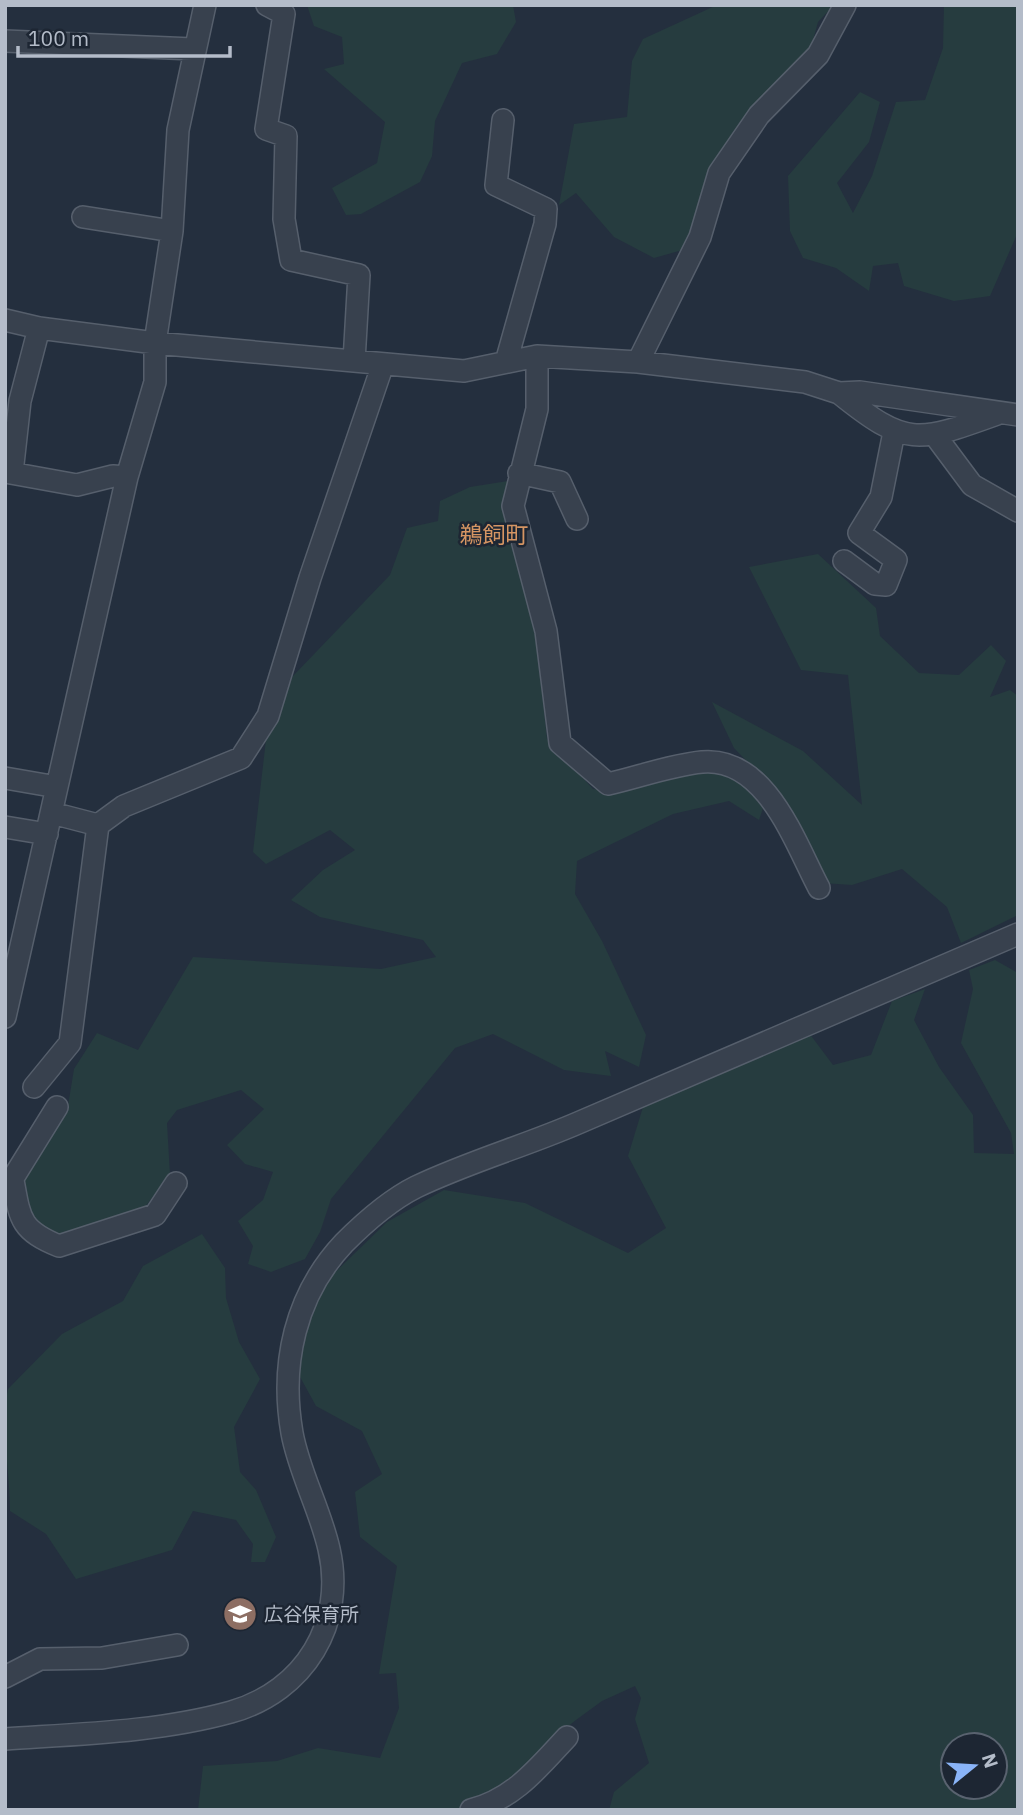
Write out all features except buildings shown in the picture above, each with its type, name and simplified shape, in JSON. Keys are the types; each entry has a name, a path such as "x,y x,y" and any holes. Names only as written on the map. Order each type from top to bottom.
{"street":[{"path":"5,1017 127,477 155,382 155,343 172,230 178,130 193,49 205,5"},
{"path":"267,5 284,14 265,130 286,136 284,219 291,260 359,275 354,361"},
{"path":"638,362 700,237 719,173 759,115 818,55 845,5"},
{"path":"5,41 193,49"},
{"path":"503,120 496,185 546,209 545,224 506,362"},
{"path":"83,217 172,230"},
{"path":"5,320 39,328 155,343 464,371 537,356 638,362 805,382 839,393 860,393 1008,414"},
{"path":"39,328 20,401 8,472 77,485 113,476 127,477"},
{"path":"537,356 537,409 519,473 513,506 546,631 560,743 608,784 702,762 723,763 749,774 776,808 819,888"},
{"path":"34,1087 70,1043 98,825 124,806 241,758 268,716 310,578 383,364"},
{"path":"839,393 878,424 894,432 934,434 1008,414"},
{"path":"844,561 875,584 886,585 896,560 859,533 881,497 894,432"},
{"path":"934,434 972,485 1018,511"},
{"path":"519,473 560,482 578,519"},
{"path":"5,778 57,787"},
{"path":"52,813 98,825"},
{"path":"5,827 47,834"},
{"path":"5,1739 163,1724 233,1711 268,1696 292,1680 313,1657 327,1630 333,1600 330,1550 293,1436 288,1360 304,1305 320,1272 376,1214 414,1188 540,1139 1018,934"},
{"path":"57,1107 9,1186 21,1221 35,1236 59,1246 155,1215 176,1183"},
{"path":"5,1677 40,1659 102,1658 177,1644"},
{"path":"483,1808 526,1782 567,1737"}],"green space":[{"path":"307,5 513,5 516,22 497,54 462,63 435,121 432,156 420,182 361,214 346,215 332,188 377,163 385,122 324,69 344,64 342,37 314,26"},
{"path":"717,5 834,5 818,22 807,62 757,111 686,249 654,258 614,237 576,193 559,205 574,124 627,117 632,61 643,39"},
{"path":"944,5 1018,5 1018,232 990,296 954,301 904,286 898,263 873,266 869,291 836,268 803,258 790,231 788,176 860,92 880,102 869,142 837,183 853,213 872,176 896,102 925,100 943,48"},
{"path":"508,481 511,525 534,618 547,739 593,789 618,791 705,770 735,774 763,808 759,820 729,801 673,814 577,861 575,894 602,941 646,1035 639,1067 605,1051 611,1076 564,1070 493,1034 455,1048 331,1199 320,1232 305,1259 271,1272 248,1264 253,1246 238,1221 263,1200 273,1172 245,1164 227,1145 264,1109 241,1090 177,1110 167,1123 170,1175 141,1212 58,1238 26,1213 20,1182 67,1112 74,1069 97,1033 138,1050 193,957 381,969 436,957 423,940 320,917 291,900 323,870 355,850 330,830 266,864 253,852 267,731 293,676 390,575 407,528 438,521 440,501 470,487"},
{"path":"818,554 876,608 880,636 919,673 959,675 991,645 1006,661 990,697 1010,690 1018,696 1018,915 961,943 947,907 902,869 852,885 823,883 766,781 734,748 712,702 803,751 862,805 848,675 801,670 749,567"},
{"path":"995,960 1018,973 1018,1810 609,1810 614,1792 649,1763 635,1719 641,1698 635,1686 602,1701 552,1739 519,1775 465,1810 198,1810 203,1766 277,1761 318,1748 380,1758 399,1708 396,1673 379,1674 397,1566 360,1537 355,1492 382,1474 362,1431 316,1406 299,1375 303,1337 323,1284 387,1222 444,1190 525,1203 628,1253 666,1228 628,1156 643,1107 719,1070 809,1033 833,1065 871,1055 892,1001 925,989 914,1020 939,1067 973,1115 974,1153 1014,1154 1011,1133 961,1043 973,989 969,970"},
{"path":"202,1234 225,1268 226,1298 239,1342 260,1379 234,1427 240,1472 256,1490 276,1537 265,1562 251,1562 253,1544 236,1520 193,1511 172,1550 76,1579 46,1534 10,1511 5,1434 8,1389 62,1334 123,1301 143,1266"}],"place":[{"name":"広谷保育所","path":"240,1614"}],"district":[{"name":"鵜飼町","path":"494,535"}]}
